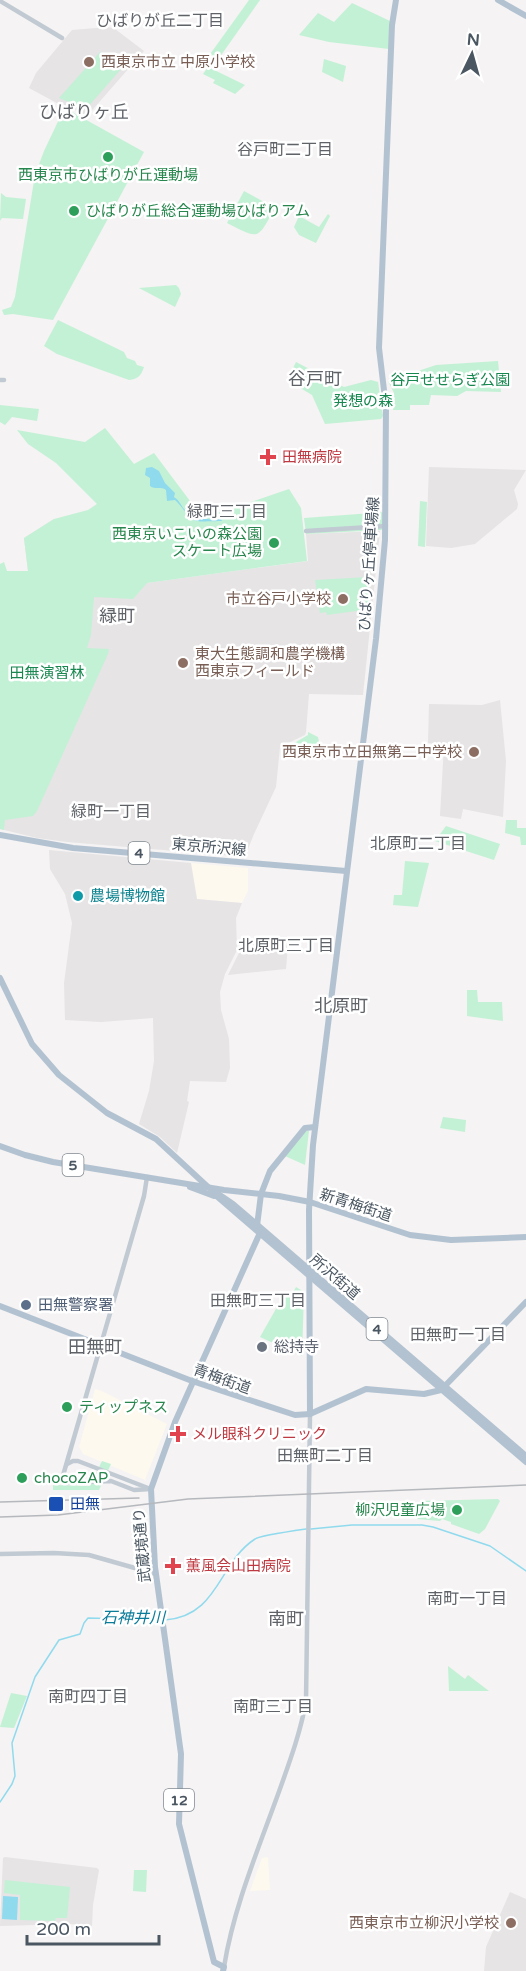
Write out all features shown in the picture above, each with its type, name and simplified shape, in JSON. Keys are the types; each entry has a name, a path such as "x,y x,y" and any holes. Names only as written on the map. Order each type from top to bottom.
{"main road":[{"name":"ひばりヶ丘停車場線","path":"310,1414 309,1255 315,1127 377,633 386,526 386,407 379,348 392,25 396,0"},
{"path":"498,0 526,16"},
{"name":"東京所沢線","path":"0,835 55,846 346,871"},
{"name":"所沢街道","path":"0,978 32,1044 49,1065 99,1108 156,1139 208,1187 294,1258 323,1289 443,1388"},
{"path":"258,1226 261,1194 270,1170 305,1128 315,1127"},
{"name":"新青梅街道","path":"0,1146 53,1162 310,1202 418,1236 451,1239 526,1237"},
{"path":"188,1183 194,1174"},
{"name":"新青梅街道","path":"178,1182 215,1197"},
{"name":"所沢街道","path":"208,1187 215,1197 259,1235 309,1274 443,1388"},
{"name":"武蔵境通り","path":"223,1969 214,1962 179,1824 181,1754 156,1574 151,1489 174,1422 259,1235"},
{"path":"294,1258 303,1259 309,1255"},
{"path":"309,1296 315,1290 323,1289"},
{"path":"443,1388 526,1302"},
{"name":"青梅街道","path":"0,1306 192,1381 295,1416 310,1414 366,1389 424,1394 443,1388"},
{"name":"4","path":"443,1388 526,1456"},
{"name":"4","path":"443,1388 526,1462"}],"street":[{"path":"0,1 62,38"},
{"path":"306,531 386,526"},
{"path":"147,1177 144,1196 62,1479 65,1483 100,1481 113,1482 136,1490 151,1489"},
{"path":"223,1969 233,1924 287,1771 304,1714 308,1679 310,1414"},
{"path":"72,1448 78,1461"},
{"path":"66,1465 78,1461 151,1489"},
{"path":"100,1470 102,1473 100,1481"},
{"path":"0,1554 74,1553 156,1574"}],"shaded area":[{"name":"西東京市立 中原小学校","path":"108,27 115,29 144,51 87,116 66,108 29,88 36,73 72,30"},
{"path":"429,467 526,470 514,490 517,509 475,544 451,548 426,546"},
{"name":"東大生態調和農学機構 西東京フィールド","path":"54,519 147,583 308,561 306,534 380,531 363,695 309,694 305,735 280,747 276,787 254,834 247,857 67,842 0,829 0,571 28,571 24,538"},
{"name":"西東京市立田無第二中学校","path":"500,700 506,761 503,817 463,809 461,819 440,816 444,745 428,743 429,704 482,705"},
{"path":"49,850 191,863 197,899 242,903 236,918 237,950 225,974 220,992 221,1010 229,1039 230,1068 226,1082 190,1081 187,1101 189,1102 177,1153 160,1137 139,1124 149,1091 154,1061 153,1018 101,1022 65,1020 64,983 72,923 65,894 50,869"},
{"path":"191,863 248,868 248,891 242,903 197,899"},
{"path":"241,943 288,945 286,969 228,975 240,951"},
{"path":"95,1389 167,1424 145,1480 83,1454 79,1447"},
{"path":"268,1857 270,1890 250,1891 262,1858"},
{"path":"3,1858 97,1868 99,1870 92,1926 70,1924 0,1926"},
{"name":"西東京市立柳沢小学校","path":"510,1892 526,1899 526,1971 484,1971 486,1947"}],"green space":[{"path":"249,0 260,0 212,68 203,64"},
{"path":"352,3 390,21 389,49 329,42 299,35 318,13 334,22"},
{"path":"100,52 122,68 86,109 59,98"},
{"path":"324,59 346,66 343,82 322,72"},
{"path":"208,67 245,85 235,94 213,83 215,80 203,74"},
{"path":"63,111 72,112 144,152 53,320 13,314 4,315 2,310 11,307 15,297 35,175"},
{"path":"244,191 275,208 265,226 257,234 246,232 227,223"},
{"path":"1,193 6,197 26,199 23,219 2,218 0,221"},
{"path":"328,214 330,216 316,243 299,235 294,227 299,216 319,227"},
{"path":"176,285 181,294 175,307 139,288"},
{"path":"58,320 124,352 127,358 144,367 140,375 129,380 57,354 44,346"},
{"name":"谷戸せせらぎ公園","path":"498,361 501,392 466,391 457,396 431,395 429,405 410,405 410,410 393,410 394,393 388,381 436,365"},
{"name":"発想の森","path":"296,362 344,387 371,380 378,382 383,416 381,419 325,424 312,395 287,380"},
{"path":"0,405 39,409 37,421 12,417 5,425 0,422"},
{"name":"田無演習林","path":"105,428 134,464 154,453 199,513 222,512 289,489 301,508 307,561 147,583 133,599 94,597 91,635 87,648 109,649 108,654 37,811 33,816 5,820 4,830 0,829 0,564 4,562 7,571 28,571 24,538 54,519 88,510 97,504 56,463 28,444 17,430 85,442"},
{"path":"420,501 427,502 425,547 418,546"},
{"path":"386,512 386,528 381,530 306,534 304,518"},
{"path":"368,577 371,609 327,615 326,612 320,613 315,580"},
{"path":"308,732 318,737 320,747 294,754 291,745 308,735"},
{"path":"506,820 517,820 517,828 526,828 526,845 521,845 520,837 505,833"},
{"path":"446,826 500,844 494,860 435,841"},
{"path":"405,861 429,863 418,907 393,905 394,895 402,895"},
{"path":"467,990 477,990 478,1002 502,1002 503,1021 467,1016"},
{"path":"443,1117 466,1120 465,1132 440,1128"},
{"path":"307,1130 309,1131 305,1165 285,1156"},
{"path":"296,1287 304,1292 302,1356 260,1337 285,1293 291,1296"},
{"path":"102,1461 111,1464 99,1490 53,1490 53,1485 90,1486"},
{"name":"柳沢児童広場","path":"498,1499 500,1501 485,1529 479,1534 442,1519 440,1521 417,1519 420,1501"},
{"path":"448,1666 465,1679 468,1675 489,1691 449,1691"},
{"path":"11,1693 27,1696 14,1728 0,1727"},
{"path":"134,1870 147,1870 146,1892 133,1891"},
{"path":"5,1880 70,1887 67,1918 56,1918 55,1921 20,1920 20,1895 4,1893"}],"water":[{"path":"152,467 159,471 184,509 201,518 221,519 222,521 196,521 190,517 175,500 167,501 166,490 150,486 150,478 145,475 146,468"},
{"path":"3,1896 18,1897 17,1920 2,1919"}],"waterway":[{"name":"石神井川","path":"311,1529 352,1525 433,1527 490,1546 526,1571"},
{"name":"石神井川","path":"165,1620 183,1616 197,1609 207,1599 233,1561 255,1539 306,1529"},
{"name":"石神井川","path":"0,1802 15,1776 12,1743 35,1677 59,1640 80,1634 88,1618 160,1620"}],"railway":[{"path":"0,1517 58,1515 188,1499 526,1485"},
{"path":"0,1502 139,1498"}],"place":[{"name":"西東京市立 中原小学校","path":"89,62"},
{"name":"西東京市ひばりが丘運動場","path":"108,157"},
{"name":"ひばりが丘総合運動場ひばりアム","path":"74,211"},
{"name":"田無病院","path":"268,457"},
{"name":"西東京いこいの森公園 スケート広場","path":"274,543"},
{"name":"市立谷戸小学校","path":"343,599"},
{"name":"東大生態調和農学機構 西東京フィールド","path":"183,663"},
{"name":"西東京市立田無第二中学校","path":"474,752"},
{"name":"農場博物館","path":"78,896"},
{"name":"田無警察署","path":"26,1305"},
{"name":"総持寺","path":"262,1347"},
{"name":"ティップネス","path":"67,1407"},
{"name":"メル眼科クリニック","path":"178,1434"},
{"name":"chocoZAP","path":"22,1478"},
{"name":"田無","path":"56,1504"},
{"name":"柳沢児童広場","path":"457,1510"},
{"name":"薫風会山田病院","path":"173,1566"},
{"name":"西東京市立柳沢小学校","path":"511,1923"}],"district":[{"name":"ひばりが丘二丁目","path":"160,21"},
{"name":"ひばりヶ丘","path":"84,112"},
{"name":"谷戸町二丁目","path":"285,150"},
{"name":"谷戸町","path":"315,379"},
{"name":"緑町三丁目","path":"227,512"},
{"name":"緑町","path":"117,616"},
{"name":"緑町一丁目","path":"111,812"},
{"name":"北原町二丁目","path":"418,844"},
{"name":"北原町三丁目","path":"286,946"},
{"name":"北原町","path":"341,1006"},
{"name":"田無町三丁目","path":"258,1301"},
{"name":"田無町一丁目","path":"458,1335"},
{"name":"田無町","path":"95,1347"},
{"name":"田無町二丁目","path":"325,1456"},
{"name":"南町一丁目","path":"467,1599"},
{"name":"南町","path":"286,1619"},
{"name":"南町四丁目","path":"88,1697"},
{"name":"南町三丁目","path":"273,1707"}]}
